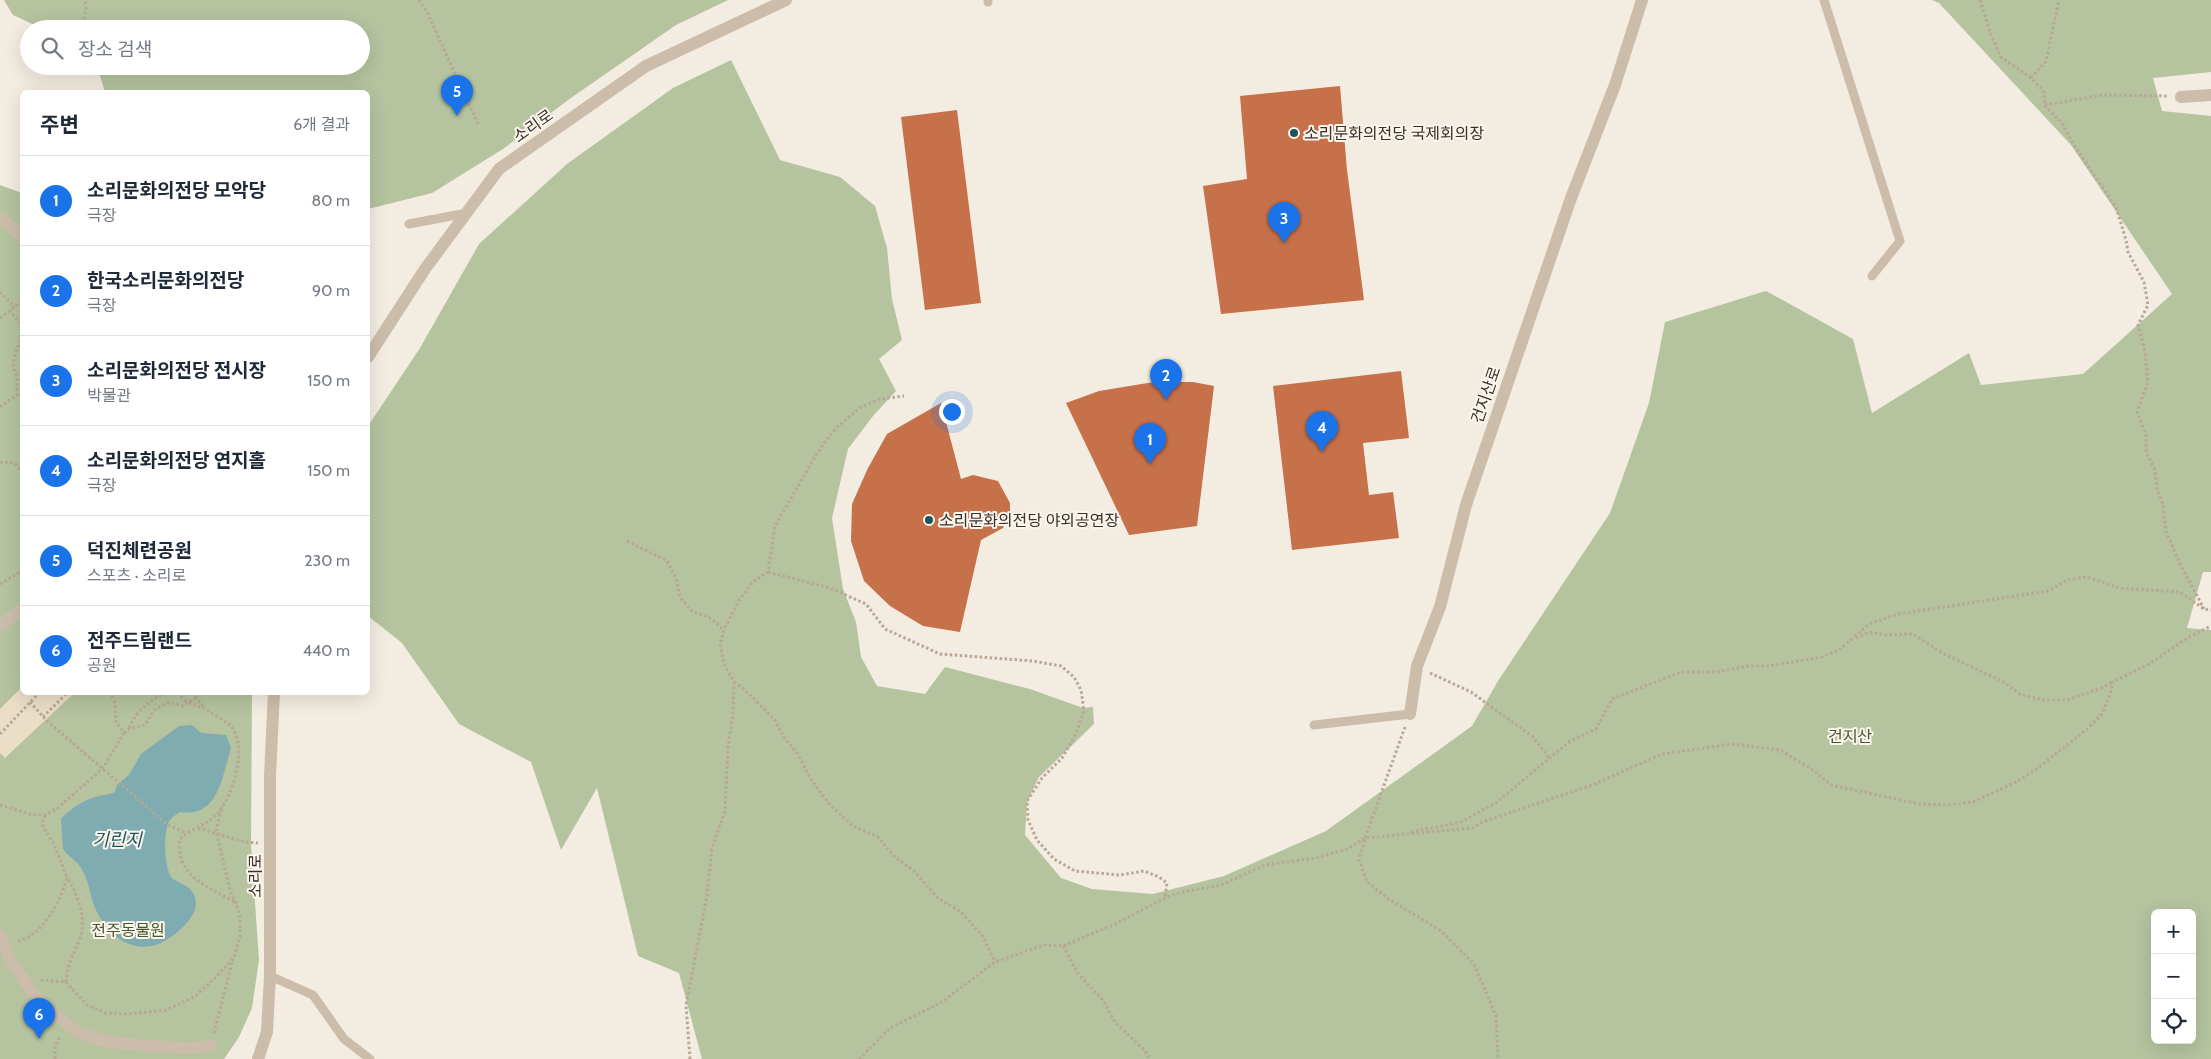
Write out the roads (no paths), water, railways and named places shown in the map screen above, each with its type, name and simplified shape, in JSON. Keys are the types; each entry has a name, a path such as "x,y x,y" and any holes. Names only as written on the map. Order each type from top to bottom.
{"street":[{"name":"소리로","path":"370,354 425,269 499,169 646,66 786,0"},
{"name":"건지산로","path":"1410,714 1417,666 1440,607 1466,505 1571,198 1615,85 1642,0"},
{"path":"2181,97 2211,95"},
{"path":"0,218 20,234"},
{"path":"0,626 20,610"},
{"name":"소리로","path":"258,1059 266,1032 270,976 270,776 274,695"},
{"path":"2,939 11,962 38,1001 77,1032 103,1041 147,1046 190,1048 211,1046"}],"lane":[{"path":"1824,0 1900,241 1872,276"},
{"path":"409,224 467,213"},
{"path":"1314,725 1410,714"},
{"path":"270,976 312,995 344,1039 370,1059"}],"water":[{"name":"기린지","path":"192,725 201,733 226,735 231,748 217,793 211,802 193,812 180,812 176,814 168,824 166,831 165,848 169,873 172,878 189,888 195,896 196,904 189,920 176,934 161,943 140,947 122,940 100,918 84,873 79,865 63,849 61,819 86,800 115,792 117,785 129,775 141,754 179,726"}],"place":[{"name":"덕진체련공원","path":"457,116"},
{"name":"소리문화의전당 국제회의장","path":"1294,133"},
{"name":"소리문화의전당 전시장","path":"1284,243"},
{"name":"한국소리문화의전당","path":"1166,400"},
{"name":"소리문화의전당 연지홀","path":"1322,452"},
{"name":"소리문화의전당 모악당","path":"1150,464"},
{"name":"소리문화의전당 야외공연장","path":"929,520"},
{"name":"전주드림랜드","path":"39,1039"}],"park label":[{"name":"건지산","path":"1850,736"},
{"name":"전주동물원","path":"128,930"}]}
